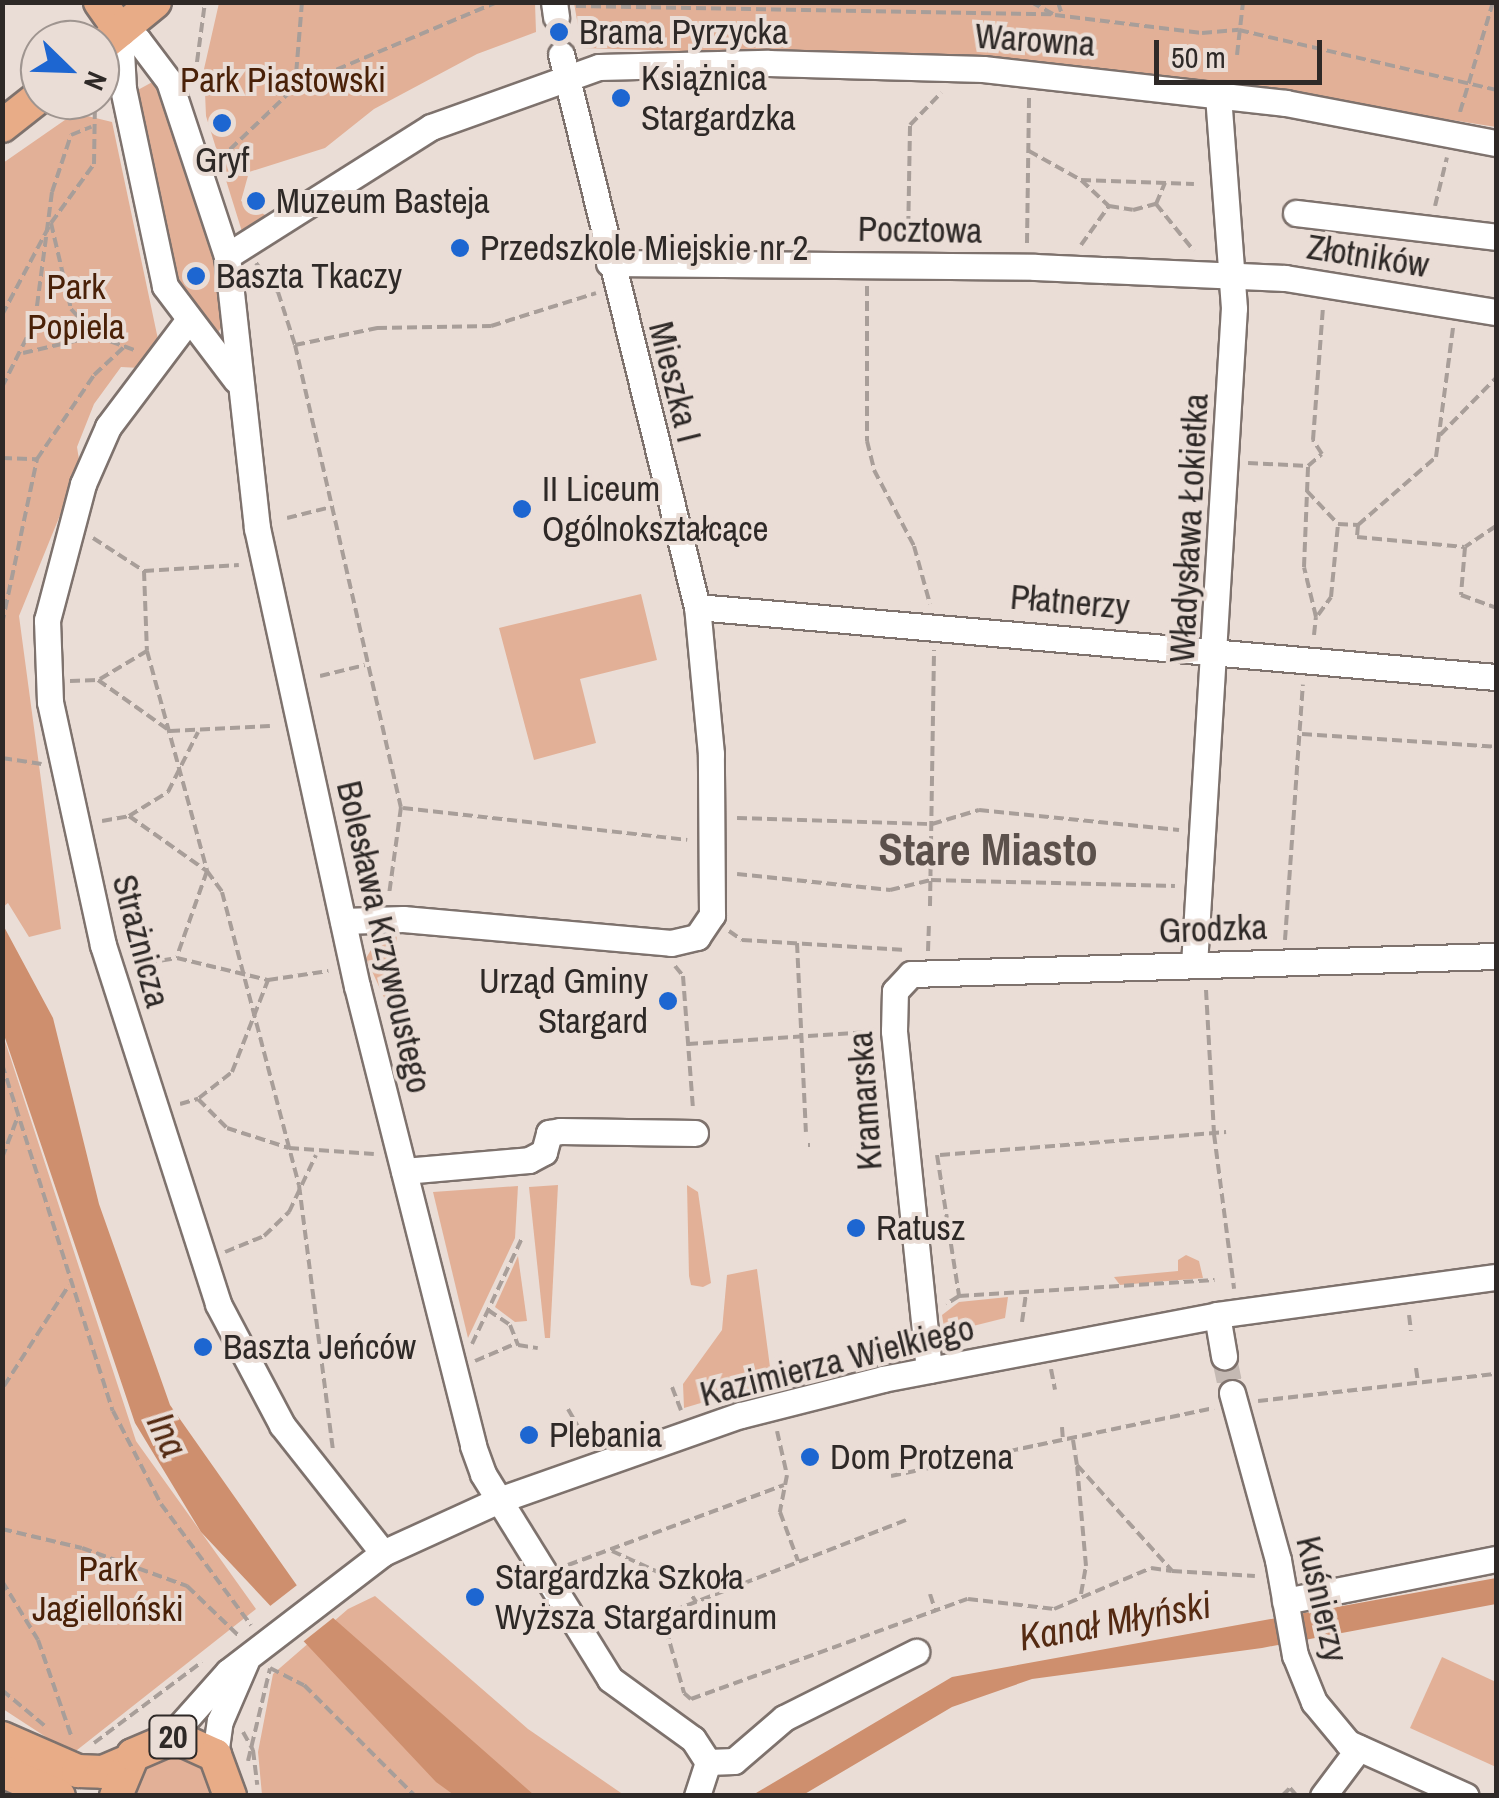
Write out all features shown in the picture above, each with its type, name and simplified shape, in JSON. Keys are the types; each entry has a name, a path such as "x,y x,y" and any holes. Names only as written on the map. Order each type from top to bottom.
{"main road":[{"path":"120,31 155,2"},
{"name":"20","path":"116,1796 127,1762 142,1747 170,1737 215,1755 230,1796"},
{"path":"2,1738 78,1772 103,1772 127,1762"},
{"path":"2,1771 60,1796"}],"street":[{"name":"Bolesława Krzywoustego","path":"120,44 163,67 239,256 236,380 257,528 342,922 473,1446 498,1500 610,1679 694,1739 708,1762"},
{"name":"Warowna","path":"239,256 431,127 562,65 700,63 964,69 1218,95 1496,142"},
{"name":"Mieszka I","path":"562,65 697,607 710,754 712,915 696,936 670,951"},
{"path":"120,68 165,286 187,322 236,380"},
{"name":"Władysława Łokietka","path":"1200,970 1234,308 1229,275 1235,213 1218,95"},
{"path":"1296,212 1496,237"},
{"name":"Pocztowa","path":"609,262 1229,275"},
{"name":"Złotników","path":"1229,275 1496,312"},
{"name":"Strażnicza","path":"187,322 108,427 57,564 47,620 61,762 103,945 202,1261 282,1425 383,1553"},
{"name":"Płatnerzy","path":"697,607 1496,677"},
{"path":"342,922 403,919 670,951"},
{"name":"Grodzka","path":"930,958 1200,970 1496,956"},
{"name":"Kramarska","path":"928,1370 894,1031 900,983 930,958"},
{"path":"404,1170 529,1160 544,1152 549,1133 560,1131 695,1133"},
{"name":"Kazimierza Wielkiego","path":"215,1755 220,1721 262,1630 383,1553 498,1500 741,1415 928,1370 1217,1315 1496,1277"},
{"path":"1217,1315 1224,1356"},
{"name":"Kuśnierzy","path":"1234,1398 1286,1607 1292,1646 1324,1718 1359,1748 1466,1796"},
{"path":"1286,1607 1496,1559"},
{"path":"697,1796 708,1762 734,1761 784,1718 916,1652"},
{"name":"Kazimierza Wielkiego","path":"170,1737 248,1657"},
{"path":"1323,1796 1359,1748"}],"path":[{"path":"195,77 205,2"},
{"path":"295,87 302,2"},
{"path":"216,163 295,87 497,2"},
{"path":"1031,2 1053,14"},
{"path":"1058,2 1062,15"},
{"path":"1236,55 1243,2"},
{"path":"1457,125 1494,2"},
{"path":"555,8 1053,14 1202,33 1240,30 1496,90"},
{"path":"908,246 910,125 964,69"},
{"path":"1027,251 1030,83"},
{"path":"2,315 51,223 94,164 99,145 92,120"},
{"path":"2,388 23,354 51,223 52,192 72,136 91,127"},
{"path":"1029,151 1081,180 1109,206 1132,210 1156,204"},
{"path":"1081,180 1194,184"},
{"path":"1156,204 1165,183"},
{"path":"1156,204 1198,256"},
{"path":"1075,254 1109,206"},
{"path":"51,223 71,309 96,336 147,354"},
{"path":"239,256 278,292 295,345 401,807 390,896"},
{"path":"868,276 867,441 874,470 914,546 932,613"},
{"path":"295,345 377,328 490,326 596,293"},
{"path":"1247,463 1308,466 1322,454 1313,440 1324,308"},
{"path":"1307,491 1338,524 1358,525 1436,457 1453,327"},
{"path":"23,354 96,336"},
{"path":"2,624 38,459 94,375 124,347"},
{"path":"1439,437 1496,378"},
{"path":"2,458 38,459"},
{"path":"1308,466 1304,568 1316,617 1312,654"},
{"path":"287,518 331,508"},
{"path":"1316,617 1332,597 1338,524"},
{"path":"1358,525 1357,537 1465,548 1496,526"},
{"path":"87,534 144,571 249,564"},
{"path":"1465,548 1460,594 1496,608"},
{"path":"144,571 147,652 207,872 177,958"},
{"path":"930,906 934,637"},
{"path":"55,682 98,680 147,652"},
{"path":"320,676 366,665"},
{"path":"1284,950 1304,676"},
{"path":"98,680 170,731 270,726"},
{"path":"99,822 129,816 168,792 198,732"},
{"path":"1299,734 1496,747"},
{"path":"2,758 61,762"},
{"path":"401,807 696,841"},
{"path":"733,818 932,824 979,810 1189,830"},
{"path":"129,816 207,872 222,892 299,1185 336,1466"},
{"path":"731,873 890,890 931,880 1185,886"},
{"path":"730,914 728,931 742,940 930,958 929,922"},
{"path":"797,943 806,1132"},
{"path":"670,951 683,976 695,1133"},
{"path":"117,968 177,958 244,971 268,980 331,971"},
{"path":"1200,970 1214,1134 1234,1293"},
{"path":"161,1109 198,1099 232,1072 268,980"},
{"path":"688,1044 894,1031"},
{"path":"2,1064 70,1283 134,1460 262,1630"},
{"path":"198,1099 227,1128 289,1148 316,1155 377,1154"},
{"path":"2,1158 18,1114"},
{"path":"928,1157 1226,1132"},
{"path":"202,1261 264,1236 289,1212 316,1155"},
{"path":"940,1155 959,1296"},
{"path":"471,1345 522,1238"},
{"path":"936,1314 959,1296 1214,1280"},
{"path":"2,1394 70,1283"},
{"path":"1022,1322 1027,1290"},
{"path":"488,1310 510,1324 517,1343"},
{"path":"1408,1315 1411,1331"},
{"path":"472,1362 517,1343 538,1348"},
{"path":"1416,1368 1418,1383"},
{"path":"1051,1369 1055,1390"},
{"path":"2,1370 4,1386"},
{"path":"891,1476 1073,1439 1234,1398 1496,1374"},
{"path":"672,1387 679,1404"},
{"path":"568,1409 586,1440"},
{"path":"776,1426 784,1486 780,1512 798,1562"},
{"path":"1062,1427 1063,1440"},
{"path":"1073,1439 1086,1566 1081,1594"},
{"path":"1077,1466 1172,1570"},
{"path":"555,1570 784,1486"},
{"path":"906,1520 662,1615 684,1694 691,1700 968,1600 1054,1608 1151,1568 1266,1576"},
{"path":"2,1529 82,1548 187,1586 238,1635 248,1657 250,1741 258,1796"},
{"path":"610,1550 684,1584 696,1602"},
{"path":"2,1581 38,1640 76,1744"},
{"path":"930,1594 936,1612"},
{"path":"88,1748 214,1653"},
{"path":"248,1657 304,1684 415,1796"},
{"path":"2,1690 55,1734"},
{"path":"239,1730 250,1741"},
{"path":"1282,1796 1290,1788 1297,1796"}],"green space":[{"name":"Park Piastowski","path":"219,3 535,3 536,32 477,54 374,109 325,148 249,172 241,201 272,219 244,238 206,116 204,69"},
{"path":"574,3 1496,3 1496,127 1181,77 981,60 582,48"},
{"path":"156,80 218,262 222,326 217,334 183,300 171,252 136,91"},
{"name":"Park Popiela","path":"65,120 112,122 159,344 140,368 121,367 94,404 77,447 80,466 19,616 61,929 29,937 8,903 3,907 3,163"},
{"path":"641,594 657,660 580,679 596,743 534,760 499,628"},
{"path":"398,929 387,1004 366,958 379,937"},
{"name":"Park Jagielloński","path":"2,1032 136,1441 256,1609 72,1754 3,1709"},
{"path":"558,1185 550,1338 545,1338 529,1187"},
{"path":"687,1185 698,1192 711,1283 703,1287 691,1285 689,1276"},
{"path":"518,1186 515,1238 468,1338 433,1192"},
{"path":"1186,1255 1199,1261 1203,1278 1120,1285 1114,1277 1178,1271 1178,1260"},
{"path":"518,1256 527,1321 515,1322 495,1307"},
{"path":"757,1269 772,1382 684,1408 683,1384 722,1330 727,1275"},
{"path":"1008,1297 1005,1318 945,1333 942,1315 959,1302"},
{"path":"375,1596 528,1729 624,1795 262,1795 258,1752 273,1674 348,1609"},
{"path":"1442,1657 1496,1682 1496,1767 1410,1728"},
{"path":"171,1753 201,1764 215,1796 132,1796 142,1768"}],"water":[{"name":"Ina","path":"2,923 53,1018 99,1204 170,1405 298,1587 534,1795 454,1795 436,1782 201,1532 135,1423 3,1032"},
{"path":"1496,1578 1496,1604 1262,1648 1032,1679 952,1707 803,1795 751,1796 952,1677"}],"pier":[{"path":"301,1582 338,1614 299,1645 265,1610"}],"tunnel":[{"path":"1224,1356 1232,1393"}],"place":[{"name":"Brama Pyrzycka","path":"559,32"},
{"name":"Książnica Stargardzka","path":"621,98"},
{"name":"Gryf","path":"222,123"},
{"name":"Muzeum Basteja","path":"256,201"},
{"name":"Przedszkole Miejskie nr 2","path":"460,248"},
{"name":"Baszta Tkaczy","path":"196,276"},
{"name":"II Liceum Ogólnokształcące","path":"522,509"},
{"name":"Urząd Gminy Stargard","path":"668,1001"},
{"name":"Ratusz","path":"856,1228"},
{"name":"Baszta Jeńców","path":"203,1347"},
{"name":"Plebania","path":"529,1435"},
{"name":"Dom Protzena","path":"810,1457"},
{"name":"Stargardzka Szkoła Wyższa Stargardinum","path":"475,1597"}],"district":[{"name":"Stare Miasto","path":"988,849"}],"water label":[{"name":"Kanał Młyński","path":"1115,1621"}]}
